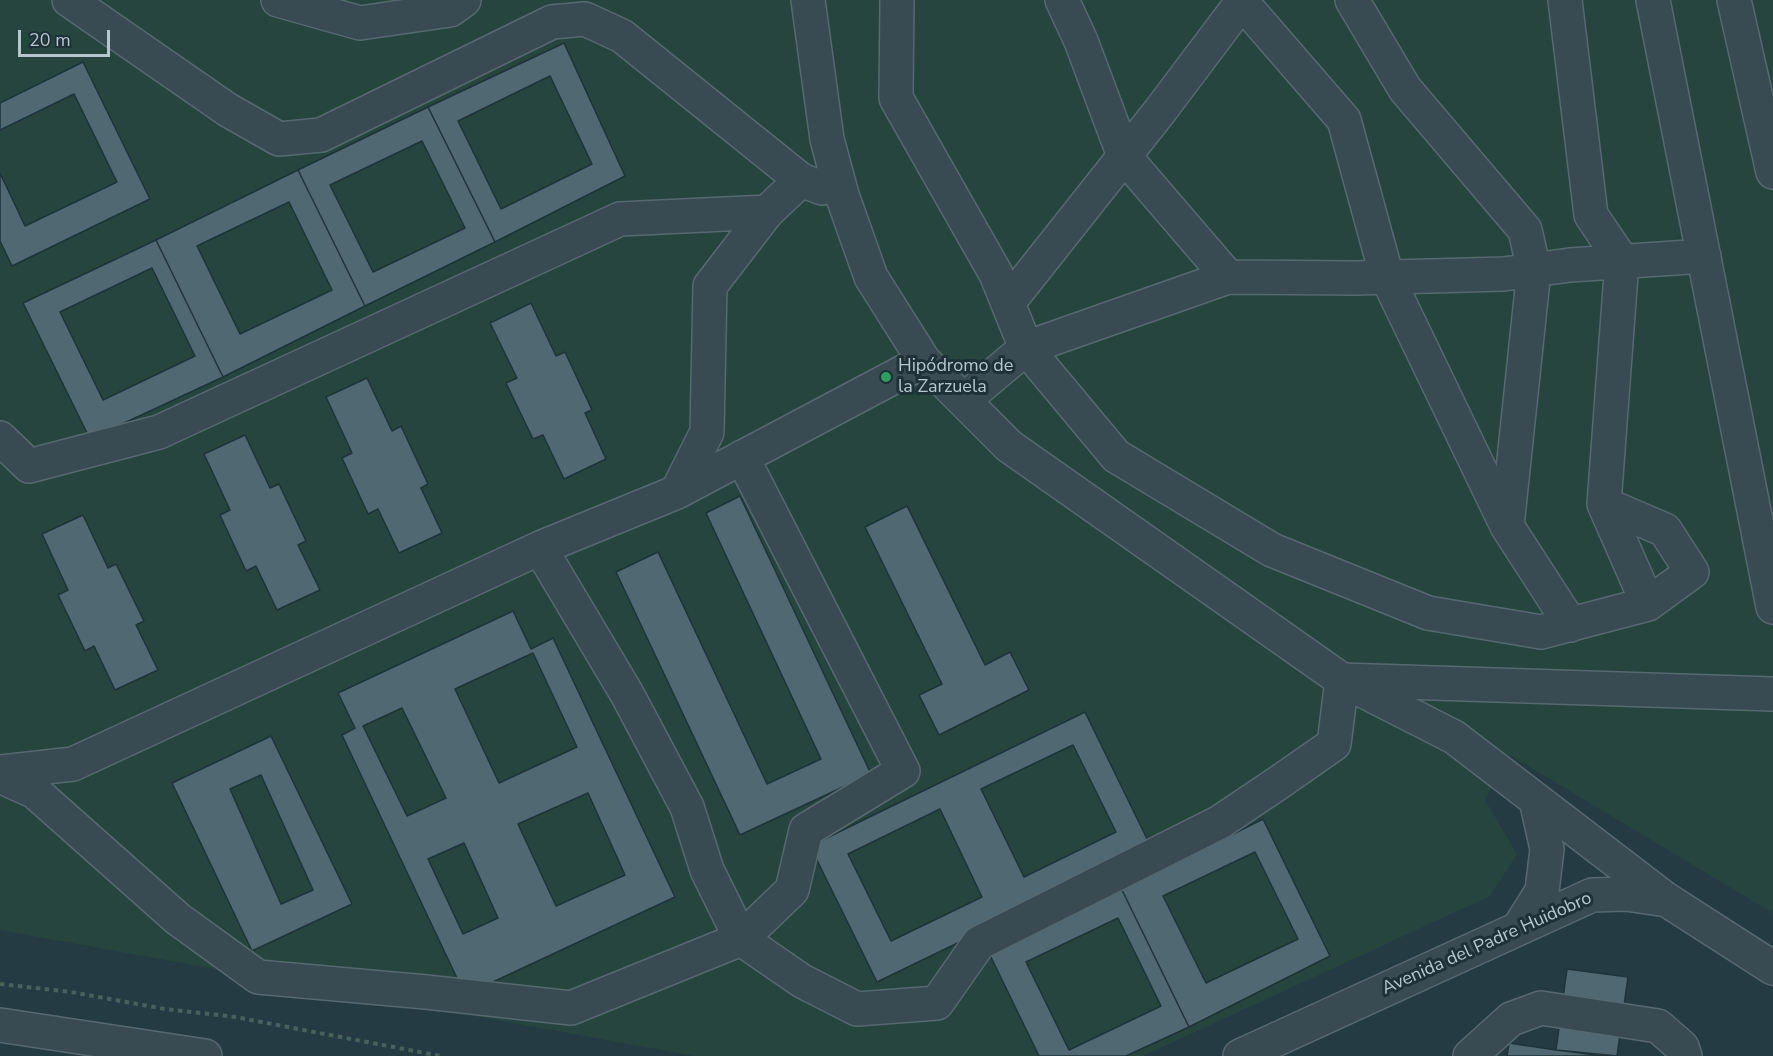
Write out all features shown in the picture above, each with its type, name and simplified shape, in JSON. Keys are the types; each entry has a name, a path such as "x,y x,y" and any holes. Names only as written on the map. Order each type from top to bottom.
{"street":[{"path":"69,0 228,111 279,139 321,135 552,22 585,19 622,36 801,180 842,195"},
{"path":"278,0 360,23 450,10 464,0"},
{"path":"808,0 827,140 842,195 871,277 924,361 1009,446 1342,680 1454,737 1667,900"},
{"path":"897,0 896,98 996,274 1026,348 1116,456 1272,550 1428,613 1541,632 1648,604 1692,572 1665,530 1604,504"},
{"path":"1062,0 1082,41 1124,156 1228,277"},
{"path":"1352,0 1405,89 1526,230 1534,270 1507,526"},
{"path":"1565,0 1591,215 1622,261 1604,504 1648,604"},
{"path":"1653,0 1773,607"},
{"path":"1734,0 1773,171"},
{"path":"1008,303 1124,156 1241,1 1344,120 1387,277 1507,526 1571,625"},
{"path":"677,492 707,432 710,286 767,212 801,180"},
{"path":"0,438 29,466 159,432 620,219 767,212"},
{"path":"964,400 1026,348 1228,277 1504,274 1622,261 1704,256"},
{"path":"0,774 73,764 540,548 677,492 924,361"},
{"path":"0,774 35,792 178,919 258,977 571,1008 741,939 792,890 806,830 903,771 742,457"},
{"path":"540,548 627,694 687,807 707,870 741,939 802,981 857,1009 937,1003 979,943 1220,822 1334,744 1342,680"},
{"path":"1342,680 1773,694"},
{"path":"1520,926 1542,891 1547,849 1536,800"},
{"name":"Avenida del Padre Huidobro","path":"1240,1056 1592,895 1626,894 1667,900 1770,968"},
{"path":"1260,1056 1387,988"},
{"path":"1470,1056 1512,1019 1541,1008 1658,1026 1682,1047 1685,1056"},
{"path":"0,1025 205,1056"}],"path":[{"path":"0,984 71,992 165,1009 235,1017 441,1056"}],"green space":[{"name":"Hipódromo de la Zarzuela","path":"0,0 1773,0 1773,913 1510,755 1485,800 1517,854 1490,896 1143,1056 695,1056 0,930"}],"building":[{"path":"564,43 625,176 495,242 428,107","holes":["550,76 592,164 501,209 458,121"]},
{"path":"83,62 150,199 12,266 0,241 0,173 25,226 117,182 74,94 0,130 0,103"},
{"path":"428,107 495,242 365,306 298,170","holes":["422,141 465,228 373,272 330,185"]},
{"path":"298,170 365,306 223,377 156,240","holes":["289,202 332,290 240,334 197,246"]},
{"path":"156,240 223,377 90,439 23,303","holes":["152,268 195,356 103,400 60,312"]},
{"path":"531,303 556,356 565,352 592,410 585,413 606,459 564,479 543,435 533,439 506,383 517,378 490,323"},
{"path":"367,378 392,431 401,426 428,484 421,488 442,533 399,553 378,509 368,514 342,458 352,453 326,397"},
{"path":"245,435 270,488 279,484 306,541 298,545 320,590 277,610 256,566 246,571 220,515 230,510 204,454"},
{"path":"740,496 871,774 740,835 616,572 658,552 767,784 821,759 706,513"},
{"path":"907,506 985,665 1010,652 1029,690 939,735 919,695 942,684 865,527"},
{"path":"83,515 108,568 116,564 144,621 136,625 158,670 115,690 94,646 85,651 58,595 68,590 42,534"},
{"path":"513,611 531,649 553,638 675,897 465,995 342,735 355,728 338,693","holes":["533,653 577,747 499,783 455,689","402,708 446,798 407,816 363,726","588,793 625,875 556,906 518,824","464,843 498,918 463,934 428,859"]},
{"path":"1085,712 1152,849 877,982 810,846","holes":["1073,745 1116,832 1024,877 981,789","940,809 982,897 891,941 848,854"]},
{"path":"271,736 352,904 252,951 172,783","holes":["261,775 313,890 281,904 230,789"]},
{"path":"1263,819 1330,956 1189,1027 1122,890","holes":["1255,852 1298,939 1206,983 1163,896"]},
{"path":"1122,890 1189,1027 1126,1056 1039,1056 989,953","holes":["1118,918 1161,1006 1069,1050 1026,962"]},
{"path":"1567,969 1628,977 1617,1056 1556,1050"},
{"path":"1509,1043 1556,1050 1604,1056 1507,1056"}],"place":[{"name":"Hipódromo de la Zarzuela","path":"886,377"}]}
